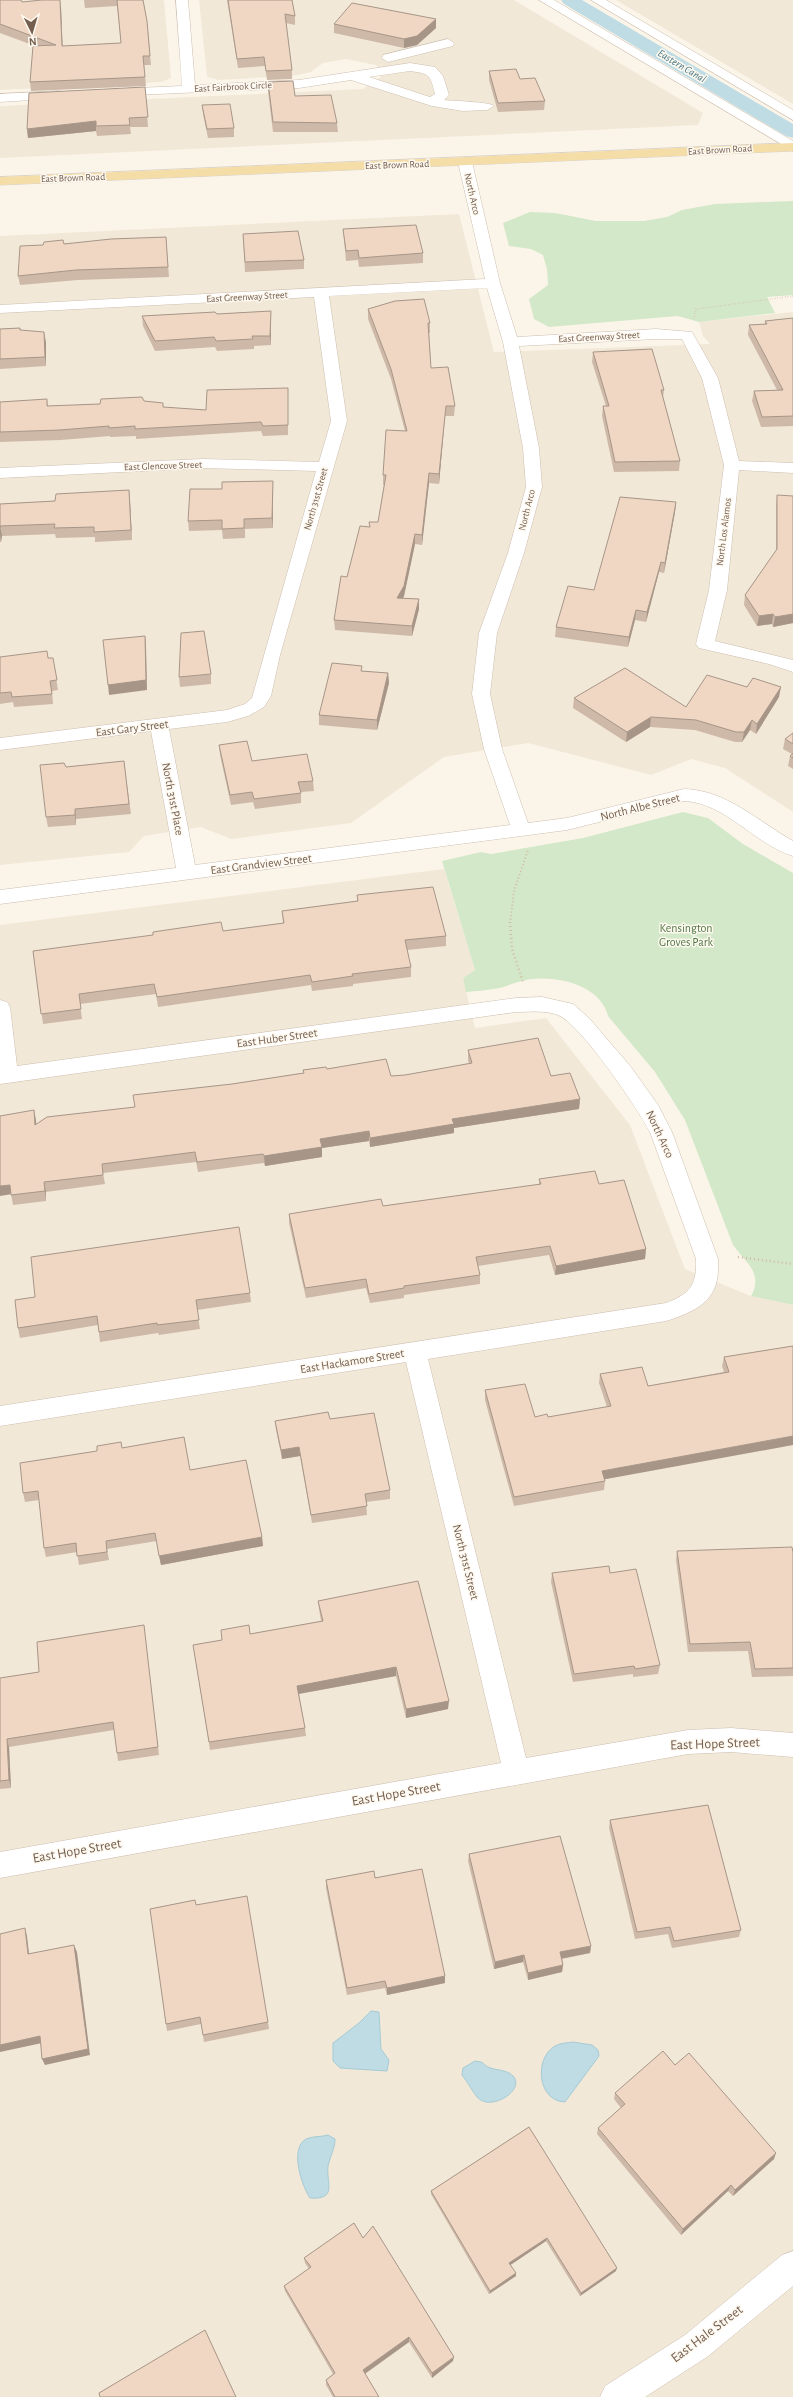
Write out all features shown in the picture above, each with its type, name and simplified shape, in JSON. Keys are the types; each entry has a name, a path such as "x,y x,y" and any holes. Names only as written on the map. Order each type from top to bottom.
{"main road":[{"name":"East Brown Road","path":"0,181 793,147"}],"street":[{"path":"182,0 189,89"},
{"path":"546,0 793,147"},
{"path":"596,0 793,116"},
{"path":"349,75 375,61 448,43"},
{"path":"349,75 410,67 422,68 437,76 442,88 440,98 432,102"},
{"path":"349,75 432,102 463,107 487,106"},
{"name":"East Fairbrook Circle","path":"102,93 312,83 349,75"},
{"path":"0,98 71,95"},
{"name":"North Arco","path":"465,162 493,283 511,342 531,448 534,487 516,553 488,633 481,694 493,749 525,837"},
{"name":"East Greenway Street","path":"0,309 493,283"},
{"name":"North 31st Street","path":"260,702 264,692 271,655 339,421 320,293"},
{"name":"East Greenway Street","path":"511,342 656,334 687,336"},
{"name":"North Los Alamos","path":"687,336 710,378 732,465 718,590 705,644 773,659 793,666"},
{"name":"East Glencove Street","path":"0,473 216,464 266,464 326,467"},
{"path":"732,465 793,468"},
{"name":"East Gary Street","path":"0,744 234,715 251,709 260,702"},
{"name":"North 31st Place","path":"159,725 187,873"},
{"name":"North Albe Street","path":"525,837 672,797 696,795 722,804 751,825 793,849"},
{"name":"East Grandview Street","path":"0,897 187,873 525,837"},
{"name":"East Huber Street","path":"4,1075 508,1006 528,1004 554,1005"},
{"name":"North Arco","path":"554,1005 575,1015 624,1073 650,1111 661,1132 707,1259 708,1272 706,1284 700,1294"},
{"path":"0,1007 4,1075"},
{"name":"East Hackamore Street","path":"0,1416 666,1312 690,1302 700,1294"},
{"name":"North 31st Street","path":"415,1352 516,1772"},
{"name":"East Hope Street","path":"0,1865 688,1742 731,1740 793,1744"},
{"name":"East Hale Street","path":"616,2397 696,2346 793,2266"}],"path":[{"path":"687,336 693,326 696,309 793,296"},
{"path":"523,982 513,948 510,931 510,911 518,878 527,856 525,837"},
{"path":"738,1257 766,1259 793,1264"}],"shaded area":[{"path":"0,0 164,0 171,78 161,82 0,90"},
{"path":"199,0 514,0 703,113 698,125 0,158 0,106 363,89 381,77 380,70 376,65 346,59 323,63 311,72 293,76 219,80 207,77"},
{"path":"616,0 793,0 793,104"},
{"path":"459,214 494,352 710,344 703,336 699,322 793,312 793,812 725,768 691,759 651,775 528,743 444,757 351,823 231,839 201,827 144,836 129,852 0,865 0,236"},
{"path":"444,869 475,970 463,978 475,1028 546,1018 630,1125 685,1269 751,1296 793,1305 793,2397 0,2397 0,925"}],"green space":[{"path":"793,201 793,295 767,297 775,313 699,322 678,316 549,327 534,319 529,299 548,285 547,269 543,255 531,249 509,246 503,223 530,212 555,213 596,221 644,221 667,217 682,210 715,204"},
{"name":"Kensington Groves Park","path":"683,812 708,818 743,844 793,873 793,1305 751,1296 755,1281 754,1274 733,1245 685,1120 655,1072 608,1016 604,1006 597,997 588,990 567,981 543,978 524,980 500,988 466,992 463,978 475,970 442,861 481,852 491,854 583,838"}],"water":[{"path":"371,2011 379,2012 381,2049 389,2060 387,2071 340,2068 333,2061 333,2043 359,2023"},
{"path":"573,2042 592,2045 598,2050 599,2056 565,2102 556,2100 549,2095 544,2087 542,2069 548,2052 555,2046"},
{"path":"475,2061 482,2062 487,2067 505,2071 514,2077 516,2082 514,2088 505,2098 491,2102 478,2098 462,2075 463,2068"},
{"path":"328,2135 335,2139 328,2166 329,2189 324,2196 319,2198 310,2198 301,2177 298,2151 301,2144 306,2139"}],"building":[{"path":"0,0 21,0 22,2 60,0 62,46 121,43 117,0 143,0 147,21 150,56 143,56 145,77 30,82 33,46 56,45 0,24"},
{"path":"228,0 292,0 295,16 285,14 292,70 266,71 264,57 237,59"},
{"path":"352,3 436,19 417,36 404,39 334,24"},
{"path":"516,69 520,79 535,78 545,101 498,103 489,71"},
{"path":"293,81 295,96 331,95 337,123 273,122 268,82"},
{"path":"145,87 148,117 129,118 130,125 96,126 96,121 27,129 29,93"},
{"path":"230,104 234,128 207,129 202,105"},
{"path":"416,225 423,253 359,258 358,250 346,251 343,229"},
{"path":"298,231 304,260 245,262 243,234"},
{"path":"166,237 168,267 76,270 18,276 20,246 43,245 44,242 63,240 64,244 111,239"},
{"path":"424,299 430,323 428,323 431,368 448,367 455,406 446,406 439,474 429,473 422,535 415,534 404,586 397,598 419,599 412,626 334,620 341,576 347,577 360,526 370,527 369,522 378,522 386,475 383,475 386,430 407,431 391,369 368,309 395,301"},
{"path":"271,311 270,336 252,336 253,339 216,341 214,337 155,341 142,316 215,312 217,314"},
{"path":"793,318 793,416 762,417 754,391 783,390 749,325 767,324 765,321"},
{"path":"20,328 20,330 44,332 45,357 0,359 0,329"},
{"path":"652,349 664,390 661,390 680,461 615,462 603,406 609,406 593,352"},
{"path":"288,388 288,425 263,426 261,422 135,429 135,426 109,428 109,426 60,430 0,432 0,402 47,399 47,406 100,404 101,399 142,397 144,401 163,403 163,407 206,410 207,390"},
{"path":"273,481 272,518 244,519 244,528 222,529 222,520 188,521 190,489 222,489 222,482"},
{"path":"129,490 131,530 94,532 94,527 54,528 55,524 0,526 0,504 55,501 56,494"},
{"path":"777,495 793,496 793,614 775,617 773,614 759,616 745,595 777,549"},
{"path":"620,497 676,502 665,563 661,562 647,612 636,610 629,637 556,627 568,586 594,590"},
{"path":"204,631 211,674 179,677 181,633"},
{"path":"145,636 146,680 108,685 103,640"},
{"path":"47,651 48,658 53,658 57,680 50,681 52,694 12,697 11,692 0,693 0,657"},
{"path":"332,663 362,666 361,671 388,673 377,720 319,715"},
{"path":"625,668 686,707 707,675 747,687 753,678 781,687 757,724 752,720 744,732 736,732 696,720 651,717 627,732 574,698"},
{"path":"793,733 793,744 785,739"},
{"path":"247,741 252,761 307,754 313,781 298,782 301,793 254,799 252,792 230,795 219,745"},
{"path":"124,761 129,804 75,809 75,815 46,817 40,765 64,763 66,767"},
{"path":"433,887 446,936 405,940 411,967 352,974 353,976 312,982 310,975 157,997 154,984 79,994 81,1009 41,1014 33,951 153,935 153,932 221,922 223,931 284,923 282,911 358,901 357,895"},
{"path":"538,1038 551,1076 570,1073 580,1099 452,1119 454,1124 370,1138 369,1131 320,1139 322,1147 264,1156 263,1154 197,1162 195,1152 102,1164 103,1175 44,1182 45,1191 11,1195 10,1185 0,1186 0,1116 34,1110 35,1125 47,1117 135,1107 133,1095 232,1084 304,1073 303,1070 326,1067 327,1069 386,1059 391,1076 405,1075 472,1063 468,1050"},
{"path":"595,1171 599,1184 624,1180 646,1249 556,1266 550,1246 476,1257 480,1275 404,1286 404,1288 369,1294 366,1279 305,1288 289,1214 381,1199 383,1206 541,1184 539,1179"},
{"path":"239,1227 250,1293 196,1300 199,1320 157,1325 157,1323 99,1332 97,1316 18,1328 15,1300 35,1297 31,1257"},
{"path":"793,1346 793,1436 602,1471 605,1481 514,1497 485,1390 525,1384 535,1417 547,1414 548,1417 611,1406 600,1374 642,1367 648,1386 729,1372 724,1357"},
{"path":"328,1412 330,1419 374,1413 390,1490 365,1494 367,1506 311,1515 299,1447 281,1450 275,1421"},
{"path":"184,1437 190,1470 246,1460 262,1537 159,1556 155,1533 106,1541 107,1552 77,1556 76,1543 44,1548 38,1491 23,1493 20,1463 97,1451 97,1446 121,1442 122,1448"},
{"path":"792,1547 793,1668 755,1669 750,1642 690,1644 677,1551"},
{"path":"609,1566 610,1573 636,1569 660,1665 635,1669 634,1666 574,1674 552,1573"},
{"path":"418,1581 449,1701 406,1709 396,1667 297,1686 305,1728 209,1742 193,1645 222,1640 221,1630 249,1625 250,1634 323,1621 318,1601"},
{"path":"144,1625 158,1747 117,1753 113,1722 7,1739 9,1780 0,1781 0,1678 39,1672 37,1642"},
{"path":"708,1805 741,1930 674,1941 670,1927 637,1932 610,1820"},
{"path":"560,1836 591,1946 560,1952 563,1965 528,1973 524,1955 495,1962 469,1854"},
{"path":"422,1869 445,1976 387,1988 385,1981 347,1988 326,1880 374,1871 375,1878"},
{"path":"247,1896 268,2022 203,2035 200,2017 166,2024 150,1909 195,1900 196,1905"},
{"path":"25,1928 28,1954 74,1945 88,2049 42,2059 40,2036 0,2045 0,1934"},
{"path":"663,2051 675,2065 689,2053 776,2153 735,2190 731,2185 683,2229 598,2128 625,2104 615,2093"},
{"path":"529,2127 617,2268 581,2293 547,2238 509,2263 516,2273 490,2291 431,2191"},
{"path":"354,2223 363,2238 373,2226 454,2357 432,2373 409,2337 363,2370 379,2397 335,2397 326,2380 335,2373 284,2286 311,2267 304,2258"},
{"path":"205,2330 236,2397 100,2397 99,2393"}],"waterway":[{"name":"Eastern Canal","path":"570,0 793,132"}]}
